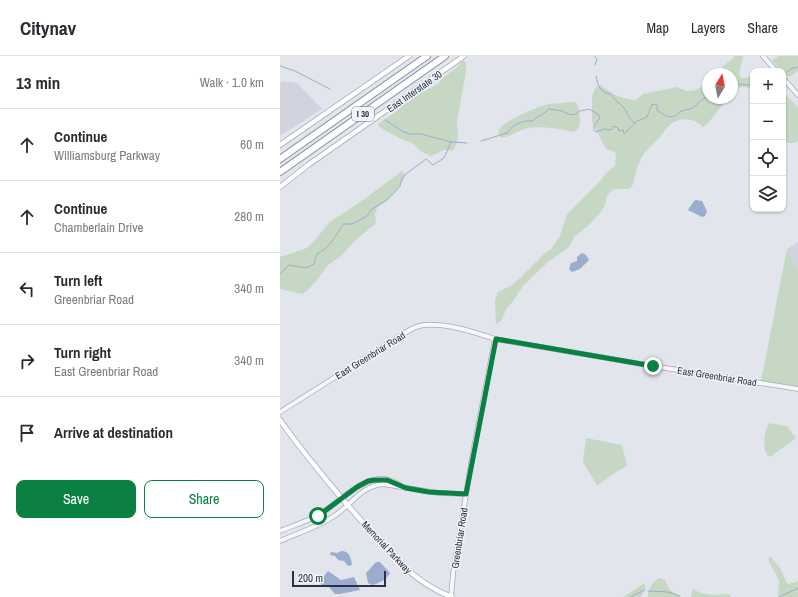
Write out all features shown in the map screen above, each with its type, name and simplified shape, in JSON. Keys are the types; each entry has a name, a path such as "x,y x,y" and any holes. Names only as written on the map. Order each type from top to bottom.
{"highway":[{"name":"I 30","path":"280,159 427,56"},
{"name":"I 30","path":"280,172 445,56"}],"main road":[{"path":"280,144 409,56"},
{"name":"East Interstate 30","path":"280,187 325,153 464,56"},
{"path":"280,420 298,446 342,499"},
{"name":"Memorial Parkway","path":"342,499 407,570 434,589 451,597"}],"street":[{"path":"763,56 773,68"},
{"path":"786,81 798,95"},
{"name":"East Greenbriar Road","path":"280,412 400,336 419,326 431,325 444,326 485,335 496,339 798,389"},
{"name":"Greenbriar Road","path":"451,597 453,574 466,494 496,339"},
{"path":"280,531 318,516 363,484 375,480 387,480 406,488"},
{"path":"280,541 312,528 335,516 363,490 375,485 383,484 438,493 466,494"}],"shaded area":[{"path":"283,81 297,83 322,109 280,136 280,83"},
{"path":"798,242 798,270 787,249"}],"green space":[{"path":"735,56 743,56 739,74 741,78 746,78 750,76 750,89 740,87 738,89 738,68 721,68"},
{"path":"779,56 798,56 798,71 789,77 786,76 786,68 778,68 772,60"},
{"path":"462,61 466,62 466,71 457,122 458,133 456,146 452,151 444,150 431,156 422,152 412,143 403,140 379,127 378,124 394,113 411,98 438,84"},
{"path":"601,85 616,96 635,100 643,94 677,87 687,91 696,90 702,86 702,104 724,104 703,127 687,119 678,120 669,126 643,155 632,187 628,189 614,189 610,192 600,213 587,227 575,236 568,248 548,262 524,285 507,308 501,321 496,324 495,300 498,292 512,285 552,248 560,236 567,214 607,172 615,166 615,152 606,149 592,122 592,96 596,87"},
{"path":"786,95 798,107 798,141 789,143 786,142"},
{"path":"574,102 578,105 580,116 579,127 574,132 536,127 524,129 510,136 501,138 499,129 523,114 545,105"},
{"path":"402,171 405,175 401,184 388,200 377,208 375,214 376,223 357,239 340,257 328,265 306,292 302,294 280,289 280,257 307,248 330,222"},
{"path":"787,249 798,270 798,387 761,381"},
{"path":"769,423 787,426 796,438 770,457 765,451 764,443"},
{"path":"586,438 622,445 627,466 597,485 583,462"},
{"path":"768,557 771,557 780,568 787,583 789,584 798,581 798,597 778,597 779,580 769,562"},
{"path":"659,578 664,579 670,590 680,597 648,597 651,586"},
{"path":"645,583 645,588 641,597 623,597"},
{"path":"693,589 706,594 729,594 731,597 691,597"}],"water":[{"path":"696,200 702,201 707,211 705,216 702,217 688,210"},
{"path":"582,253 586,255 589,260 580,269 572,272 569,269 571,263 577,261 577,257"},
{"path":"341,551 348,554 352,565 348,566 344,561 338,560 335,556 330,555 331,552 337,553"},
{"path":"376,562 380,562 390,573 382,581 372,585 368,583 366,573"},
{"path":"328,571 341,580 354,577 360,590 335,594 329,587 323,586 319,582"}],"waterway":[{"path":"594,56 597,59 595,65"},
{"path":"280,66 295,71 330,89"},
{"path":"786,72 798,67"},
{"path":"596,76 602,90 610,94 622,106 630,119 635,123"},
{"path":"738,84 750,85"},
{"path":"481,141 507,133 512,127 519,123 533,121 549,109 574,115 580,111 589,109 598,114 600,118 594,126 594,130 596,132 604,129 611,130 613,126 618,128 619,131 623,130 624,134 637,121 647,117 652,104 657,105 657,110 666,116 671,117 675,116 681,111 693,108 702,100"},
{"path":"385,120 402,131 410,134 421,134 451,142"},
{"path":"280,274 289,265 306,268 314,264 317,254 329,245 343,224 352,224 367,216 372,209 393,194 400,186 402,179 406,174 426,159 433,165 444,158 451,142 467,143"},
{"path":"779,597 798,588"},
{"path":"630,597 645,590"},
{"path":"648,591 668,592 680,596"}],"route":[{"path":"318,516 357,487 368,481 381,479 406,488 438,493 466,494 496,339 653,366"}]}
